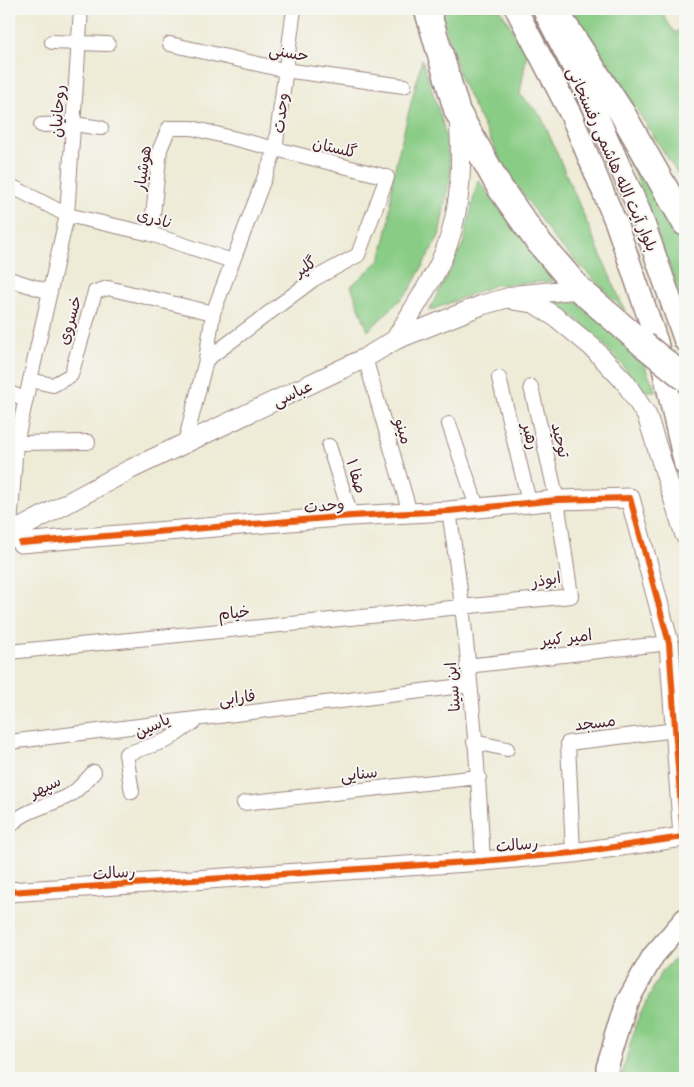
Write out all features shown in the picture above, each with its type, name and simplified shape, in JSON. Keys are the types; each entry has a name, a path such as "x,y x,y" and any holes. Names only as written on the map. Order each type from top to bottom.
{"highway":[{"path":"426,9 458,113 500,188 536,239 578,290 685,378"},
{"path":"554,9 622,112 683,218"}],"main road":[{"name":"بلوار آیت الله هاشمی رفسنجانی","path":"516,9 571,115 616,223 657,342 685,464"},
{"name":"بلوار آیت الله هاشمی رفسنجانی","path":"543,9 593,106 640,212 685,341"},
{"path":"607,1078 607,1068 627,1002 653,956 683,920"}],"street":[{"name":"روحانیان","path":"13,535 16,443 67,215 81,9"},
{"name":"وحدت","path":"185,443 206,360 213,313 276,150 284,70 294,9"},
{"path":"52,42 108,44"},
{"name":"حسنی","path":"170,44 284,70 404,86"},
{"path":"395,340 436,270 448,242 460,191 462,151 458,113"},
{"path":"41,125 74,124 101,128"},
{"name":"هوشیار","path":"151,234 160,149 169,128 192,128 276,150"},
{"name":"گلستان","path":"276,150 387,177"},
{"name":"گلپر","path":"206,360 314,279 358,255 387,177"},
{"name":"نادری","path":"9,185 67,215 151,234 232,261"},
{"path":"9,279 50,292"},
{"name":"خسروی","path":"30,380 53,386 71,375 95,292 108,288 213,313"},
{"name":"عباسی","path":"13,535 185,443 365,358 395,340 482,305 503,299 518,295 578,290"},
{"path":"503,299 534,303 558,318 592,347 625,382 647,416 665,466 685,535"},
{"name":"مینو","path":"365,358 410,513"},
{"name":"رهبر","path":"499,378 530,502"},
{"name":"توحید","path":"531,387 557,500"},
{"path":"9,393 26,399"},
{"path":"449,424 477,507"},
{"path":"16,443 88,442"},
{"name":"صفا ۱","path":"329,446 351,516"},
{"name":"وحدت","path":"13,535 450,511 557,500 630,498"},
{"name":"رسالت","path":"9,892 483,861 573,853 683,837 669,643 630,498"},
{"name":"ابوذر","path":"464,606 571,596 557,500"},
{"name":"ابن سینا","path":"450,511 464,606 474,742 479,777 483,861"},
{"name":"خیام","path":"9,652 464,606"},
{"name":"امیر کبیر","path":"468,666 669,643"},
{"name":"فارابی","path":"9,742 470,685"},
{"name":"یاسین","path":"132,792 126,754 168,740 197,720"},
{"name":"مسجد","path":"573,853 568,743 676,730"},
{"path":"474,742 507,750"},
{"name":"سپهر","path":"9,828 13,821 49,803 69,796 94,772"},
{"name":"سنایی","path":"244,803 479,777"}],"green space":[{"path":"440,9 500,9 527,53 520,94 541,116 625,311 554,239 504,167 461,81"},
{"path":"572,9 659,9 675,33 685,26 685,185"},
{"path":"580,54 685,237 685,310 639,183"},
{"path":"422,59 443,124 451,171 439,236 409,291 368,331 351,286 380,260 389,222 393,175"},
{"path":"478,180 557,281 495,285 429,311 463,244"},
{"path":"554,301 582,303 643,355 647,372 657,391 642,391 602,343"},
{"path":"685,949 685,1078 621,1078 636,1023 661,972"}],"cycle path":[{"path":"9,892 483,861 573,853 683,837 669,643 630,498 557,500 449,511 351,516 21,543"}]}
